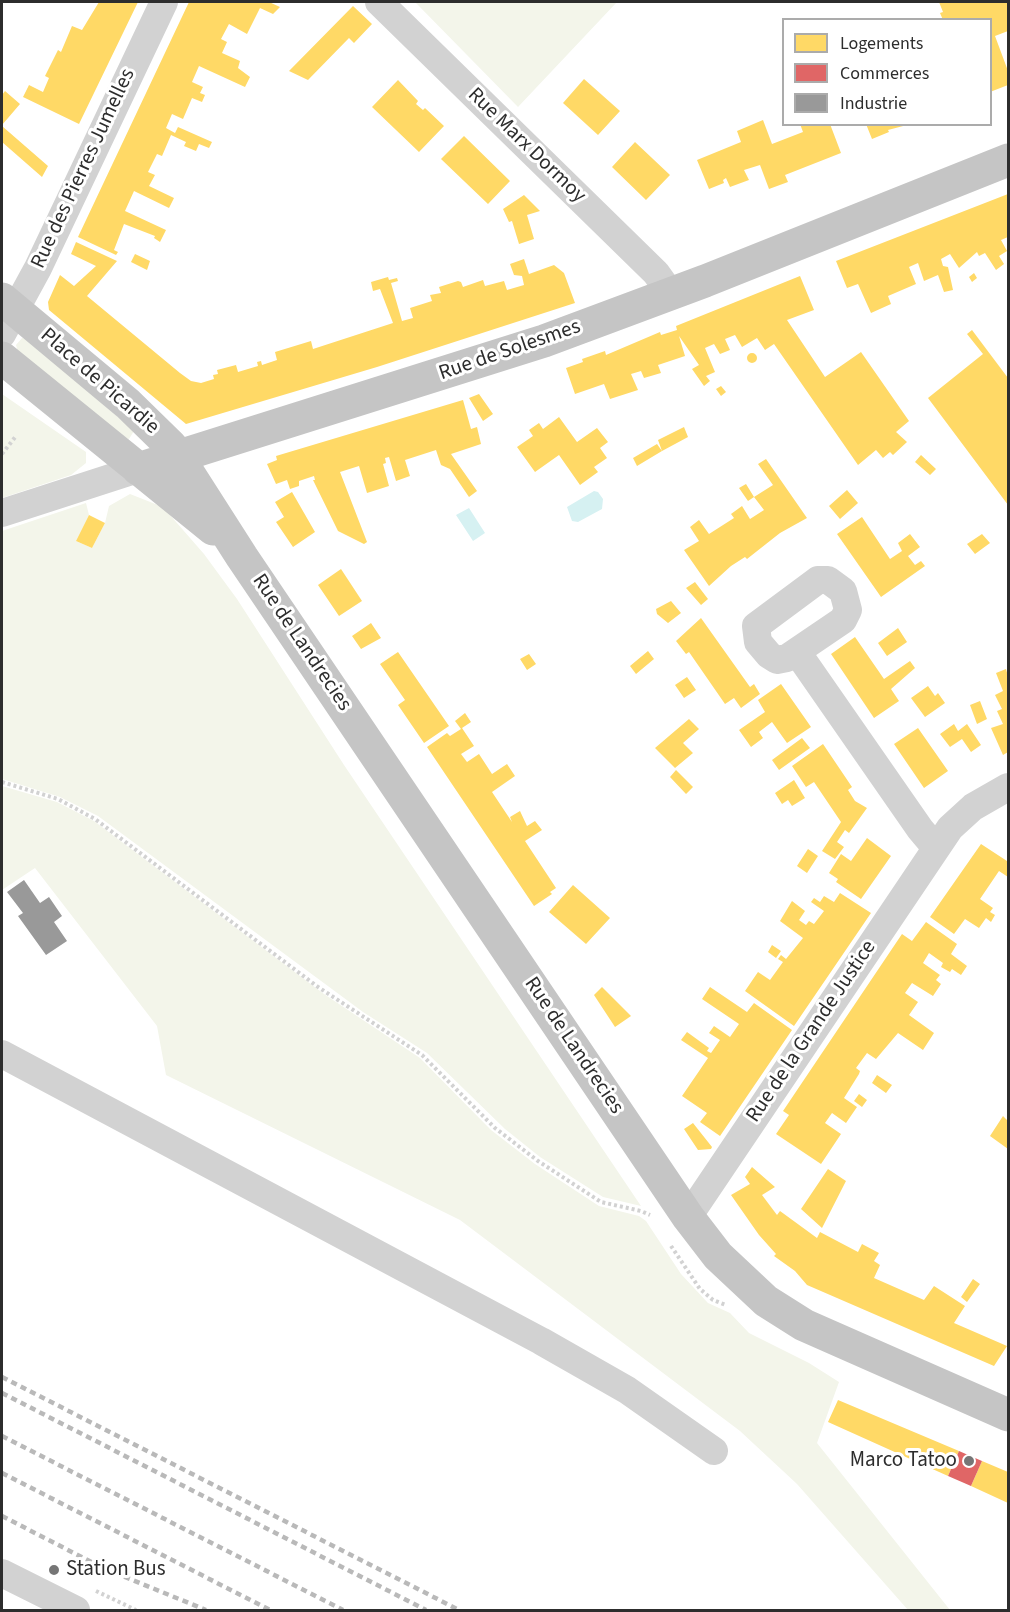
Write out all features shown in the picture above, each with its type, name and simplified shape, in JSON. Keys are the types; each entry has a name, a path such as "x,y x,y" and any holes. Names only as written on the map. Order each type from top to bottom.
{"main road":[{"name":"Rue de Solesmes","path":"138,468 486,360 671,294 1008,160"},
{"name":"Place de Picardie","path":"6,315 142,417 178,456"},
{"name":"Place de Picardie","path":"2,358 138,468"},
{"name":"Rue de Landrecies","path":"178,456 242,557 688,1217 731,1270 782,1312 846,1345 1008,1415"},
{"name":"Rue de Landrecies","path":"138,468 181,500 242,557"}],"street":[{"name":"Rue des Pierres Jumelles","path":"6,315 164,2"},
{"name":"Rue Marx Dormoy","path":"379,2 656,273 671,294"},
{"name":"Rue de Solesmes","path":"2,513 138,468"},
{"path":"797,652 920,829 936,848"},
{"name":"Rue de la Grande Justice","path":"688,1217 936,848 958,820 973,807 1008,788"},
{"path":"2,1054 541,1341 627,1390 714,1450"},
{"path":"2,1573 76,1611"}],"path":[{"path":"2,454 16,436"},
{"path":"2,782 58,799 96,819 318,987 422,1055 495,1128 538,1161 601,1202 641,1211 650,1215 656,1225"},
{"path":"667,1241 700,1289 713,1300 733,1307"}],"shaded area":[{"path":"415,2 617,2 518,107"},
{"path":"22,338 28,339 134,431 129,439 121,437 18,352 16,345"},
{"path":"2,394 86,452 86,463 71,475 2,498"},
{"path":"130,494 163,507 204,554 237,599 344,765 641,1206 603,1197 540,1157 505,1129 427,1053 363,1012 98,816 60,797 2,779 2,531 86,503 89,515 76,541 92,548 105,523 109,506"},
{"path":"2,786 57,802 94,821 324,994 420,1058 491,1130 535,1164 599,1206 639,1216 646,1221 681,1274 708,1303 730,1313 749,1333 809,1363 839,1382 817,1443 950,1610 908,1610 797,1484 740,1431 460,1220 166,1075 157,1026 35,868 2,890"}],"water":[{"path":"594,491 598,492 603,499 602,509 578,522 572,521 567,507"},
{"path":"469,508 485,533 473,541 456,515"}],"building: Logements":[{"path":"99,2 138,2 79,124 23,97 29,85 43,92 49,78 45,76 58,50 61,52 72,26 82,30"},
{"path":"189,2 269,2 280,7 273,14 260,8 247,34 229,24 221,39 227,42 222,53 240,61 238,68 250,77 245,87 199,66 192,82 203,87 200,93 205,95 202,102 192,98 183,119 172,114 166,128 175,133 178,127 212,142 209,148 199,144 196,151 184,146 186,142 171,135 162,156 157,154 148,172 155,175 149,186 174,198 169,208 134,191 125,211 166,230 160,242 154,238 155,236 124,224 114,250 118,252 116,255 78,237"},
{"path":"939,2 1008,2 1008,31 995,36 1008,71 1008,85 992,91 992,18 942,18 940,13 943,12"},
{"path":"353,6 372,24 354,43 349,38 308,80 289,71"},
{"path":"584,79 620,111 598,135 563,103"},
{"path":"398,80 418,101 416,104 423,110 425,108 444,126 419,152 372,107"},
{"path":"5,91 20,104 2,125 2,95"},
{"path":"763,120 772,144 803,132 801,126 831,126 841,153 785,175 788,182 769,189 760,165 744,170 749,180 730,187 726,178 723,180 724,183 709,189 697,160 741,142 737,131"},
{"path":"2,126 48,166 42,177 2,142"},
{"path":"867,126 903,126 888,130 889,132 872,139"},
{"path":"464,136 510,181 488,204 441,159"},
{"path":"635,142 670,175 646,200 612,167"},
{"path":"1008,194 1008,237 1001,240 1007,251 999,256 1004,264 996,270 985,253 979,256 977,252 959,268 950,254 941,259 943,266 948,267 953,290 944,292 938,275 924,281 918,263 909,267 916,284 888,296 891,304 871,313 858,284 847,288 836,261"},
{"path":"524,195 540,211 527,215 534,239 519,244 512,221 509,222 503,209"},
{"path":"76,242 117,261 87,296 180,373 191,381 201,383 214,379 213,375 218,374 217,370 236,365 238,372 258,366 257,362 261,361 262,365 277,360 275,352 311,341 313,349 393,323 380,289 373,291 371,282 388,277 389,280 397,278 398,281 391,283 402,321 413,318 410,308 432,301 430,295 441,293 439,287 458,281 463,287 483,280 485,286 504,281 507,290 524,285 522,276 514,275 510,264 524,259 529,274 554,265 564,273 575,303 377,367 186,424 49,310 48,302 60,275 74,286 96,266 71,254"},
{"path":"135,254 150,261 147,270 131,262"},
{"path":"974,273 977,278 972,282 969,277"},
{"path":"800,276 814,310 787,320 825,377 861,352 909,421 896,432 907,442 893,455 890,452 883,458 876,450 858,465 774,344 765,350 757,338 742,347 735,335 725,339 730,350 720,354 714,344 705,348 715,372 706,376 710,381 704,386 692,369 699,365 679,336 685,356 658,365 661,373 644,378 641,371 631,374 638,390 610,399 604,384 575,394 566,368 583,362 582,359 605,351 606,355 660,332 661,335 677,330 676,326"},
{"path":"972,330 1008,378 1008,505 928,398 983,354 967,334"},
{"path":"752,353 756,354 756,362 752,363 748,362 747,358 748,354"},
{"path":"721,386 726,392 721,396 716,389"},
{"path":"479,394 493,414 483,421 469,398"},
{"path":"463,400 471,429 477,427 481,444 451,454 477,491 469,497 450,469 441,465 436,450 405,460 410,476 396,481 389,457 385,458 386,463 383,464 389,486 367,493 359,466 340,472 367,542 364,544 338,531 313,480 315,480 314,476 299,481 299,486 290,489 287,480 276,484 267,464 277,460 276,456"},
{"path":"559,417 577,442 597,428 608,442 600,448 607,458 594,467 598,472 580,485 559,455 535,472 517,447 533,436 529,430 539,423 543,429"},
{"path":"684,427 688,437 662,451 658,440"},
{"path":"657,444 662,451 637,466 633,458"},
{"path":"921,455 936,469 930,475 915,462"},
{"path":"766,459 807,518 780,533 747,559 745,557 731,566 709,586 684,550 699,541 690,527 699,520 709,534 734,518 731,514 742,506 750,519 764,510 754,497 773,485 758,464"},
{"path":"746,484 754,497 748,501 739,488"},
{"path":"847,490 858,503 840,519 829,506"},
{"path":"292,492 315,532 293,547 276,522 284,517 275,502"},
{"path":"89,515 105,523 92,548 76,541"},
{"path":"862,517 890,559 902,551 898,543 910,534 920,547 908,556 915,565 921,561 925,566 881,597 837,534"},
{"path":"982,534 990,543 975,554 967,544"},
{"path":"341,569 362,601 339,616 318,585"},
{"path":"695,582 708,599 701,605 686,588"},
{"path":"671,601 681,613 668,623 657,614 656,609"},
{"path":"701,618 750,687 754,684 760,694 741,708 734,698 725,704 689,652 686,654 676,641"},
{"path":"371,623 381,638 361,649 352,636"},
{"path":"898,628 907,642 887,656 878,643"},
{"path":"855,637 884,679 910,661 915,668 891,689 899,701 874,718 831,654"},
{"path":"648,651 654,659 636,674 630,666"},
{"path":"398,652 449,726 424,743 398,705 405,700 380,664"},
{"path":"529,654 536,664 527,670 520,659"},
{"path":"1006,669 1008,676 1008,752 1003,755 991,728 1003,724 997,711 1002,709 995,695 1003,691 996,673"},
{"path":"687,677 696,690 684,698 675,685"},
{"path":"781,684 811,727 787,743 772,722 759,732 763,738 751,747 739,730 765,712 758,700"},
{"path":"928,686 935,696 938,693 945,703 925,717 911,698"},
{"path":"980,701 987,719 977,724 970,705"},
{"path":"465,713 471,722 462,728 474,746 461,754 467,762 479,754 492,774 507,764 515,776 492,792 512,822 510,817 520,811 527,826 535,821 542,830 525,841 556,888 550,892 552,894 534,906 427,747 447,733 450,736 461,729 455,721"},
{"path":"689,719 699,729 683,743 693,753 675,768 655,748"},
{"path":"954,724 958,731 967,724 981,745 971,752 962,739 950,747 940,734"},
{"path":"918,728 948,771 924,788 894,744"},
{"path":"802,738 810,748 779,770 772,760"},
{"path":"823,744 852,787 848,790 855,801 867,808 849,833 845,830 837,842 844,847 835,859 822,851 841,822 814,782 806,787 792,766"},
{"path":"676,770 693,787 686,794 670,777"},
{"path":"794,780 805,798 792,806 788,800 782,804 775,793"},
{"path":"867,838 891,856 861,899 836,882 838,879 829,873 841,854 851,861"},
{"path":"981,844 1007,861 1008,877 999,871 980,899 993,908 990,912 995,915 991,922 986,918 979,928 965,919 954,934 930,917"},
{"path":"808,849 818,856 807,873 797,866"},
{"path":"573,885 610,918 586,944 549,912"},
{"path":"840,893 871,913 794,1026 745,991 758,972 770,980 783,962 778,959 781,955 786,959 803,938 780,921 792,901 805,911 799,920 806,925 809,921 814,924 824,911 811,902 814,898 820,902 824,896 834,902"},
{"path":"926,922 957,944 951,954 967,966 961,975 952,969 950,972 941,967 943,963 929,953 923,963 940,975 936,980 941,984 933,996 912,983 905,993 918,1002 909,1015 934,1033 923,1050 898,1033 876,1059 867,1053 856,1068 860,1071 859,1074 844,1098 857,1107 846,1123 832,1113 825,1123 841,1134 821,1164 776,1134 789,1115 783,1111 902,934 912,941"},
{"path":"772,945 781,951 776,958 768,952"},
{"path":"602,987 631,1016 615,1027 594,995"},
{"path":"710,987 747,1012 754,1003 792,1030 720,1136 700,1122 707,1113 682,1096 708,1058 681,1040 687,1032 709,1048 707,1051 711,1053 720,1040 709,1033 714,1026 730,1037 739,1024 702,999"},
{"path":"877,1075 892,1085 886,1093 872,1083"},
{"path":"859,1094 867,1100 862,1107 854,1101"},
{"path":"1003,1116 1008,1121 1008,1149 990,1136"},
{"path":"693,1123 712,1147 711,1149 698,1150 684,1129"},
{"path":"752,1167 775,1187 762,1195 777,1215 780,1211 817,1238 820,1232 858,1252 862,1244 879,1253 874,1261 880,1265 874,1278 924,1300 934,1286 965,1306 954,1323 1007,1346 994,1366 807,1285 795,1271 774,1256 776,1254 759,1235 731,1195 750,1184 745,1177"},
{"path":"828,1169 846,1181 822,1228 801,1209"},
{"path":"973,1279 980,1284 967,1302 961,1297"},
{"path":"838,1400 959,1451 948,1476 828,1422"},
{"path":"982,1461 1008,1472 1008,1503 971,1486"}],"building: Commerces":[{"path":"959,1451 982,1461 971,1486 948,1476"}],"building: Industrie":[{"path":"24,880 40,903 49,897 62,916 54,922 67,941 46,955 18,916 23,913 7,892"}],"railway":[{"path":"2,1377 459,1610"},
{"path":"2,1393 426,1610"},
{"path":"2,1436 343,1610"},
{"path":"2,1473 270,1610"},
{"path":"2,1516 103,1568 206,1610"}],"place":[{"name":"Marco Tatoo","path":"969,1461"},
{"name":"Station Bus","path":"54,1570"}]}
